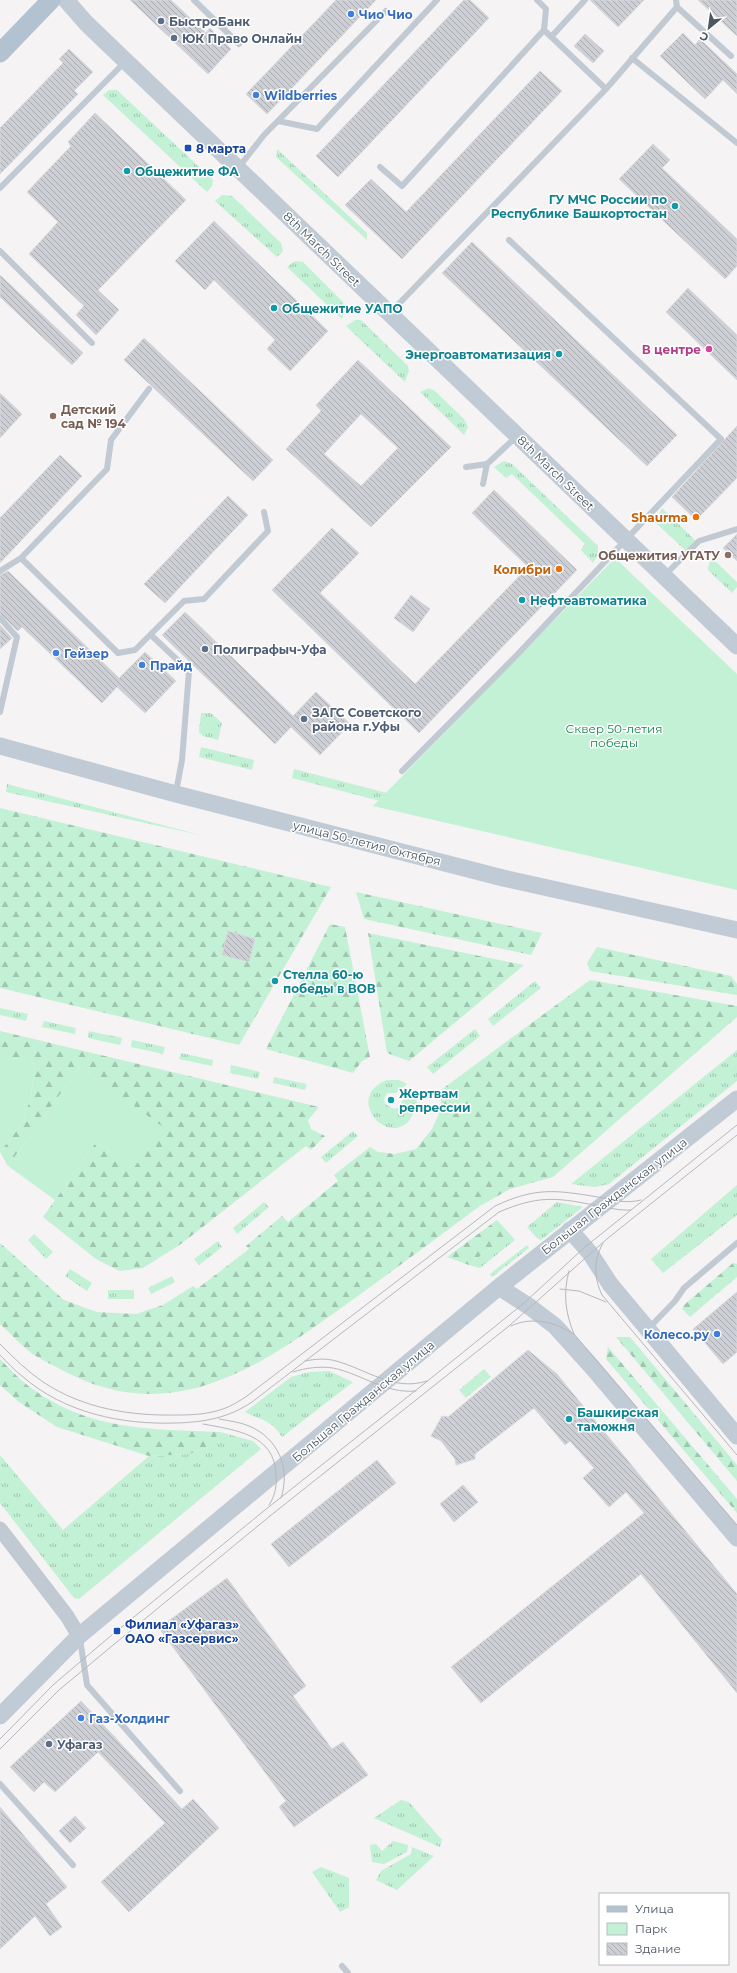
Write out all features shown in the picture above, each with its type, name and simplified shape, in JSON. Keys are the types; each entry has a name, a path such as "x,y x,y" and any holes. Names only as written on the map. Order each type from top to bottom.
{"main road":[{"path":"0,53 51,0"},
{"name":"8th March Street","path":"66,0 86,23 737,646"},
{"name":"улица 50-летия Октября","path":"0,746 176,794 503,878 737,930"},
{"name":"Большая Гражданская улица","path":"0,1716 79,1636 570,1230 737,1099"},
{"path":"570,1230 590,1253 610,1284 737,1436"},
{"path":"499,1288 530,1307 555,1326 592,1367 737,1538"}],"street":[{"path":"0,1529 67,1616 79,1636"}],"lane":[{"path":"194,0 239,44"},
{"path":"278,121 317,129 437,0"},
{"path":"380,168 402,186 544,30 546,9 537,0"},
{"path":"551,37 585,0"},
{"path":"676,0 677,7 731,56"},
{"path":"390,313 606,89 677,7"},
{"path":"238,168 264,134 386,11"},
{"path":"544,30 606,89"},
{"path":"632,58 737,144"},
{"path":"0,188 126,61"},
{"path":"402,770 514,658 721,439 509,240"},
{"path":"0,251 92,344"},
{"path":"0,571 21,558 107,469 111,440 149,389"},
{"path":"466,467 487,464 517,436"},
{"path":"483,484 487,464"},
{"path":"21,558 118,653 135,650 184,601 204,599 268,531 264,512"},
{"path":"664,576 700,541 737,529"},
{"path":"0,618 17,637 0,712"},
{"path":"151,635 189,671 182,760 176,794"},
{"path":"648,1330 675,1301 684,1288 737,1243"},
{"path":"79,1636 87,1685 180,1791"},
{"path":"0,1784 73,1864"},
{"path":"342,1966 348,1973"}],"green space":[{"path":"109,90 117,90 213,180 212,186 207,192 103,95"},
{"path":"277,149 367,233 367,240 276,157"},
{"path":"222,195 232,196 281,243 283,251 277,257 215,201"},
{"path":"295,261 303,262 343,302 345,310 342,319 287,267"},
{"path":"355,320 361,320 408,366 409,371 405,382 346,326"},
{"path":"429,388 435,391 464,419 468,427 464,435 420,392"},
{"path":"504,461 512,464 598,546 598,555 593,563 581,550 585,544 512,474 506,478 494,467"},
{"path":"662,508 696,541 687,552 655,522"},
{"name":"Сквер 50-летия победы","path":"615,558 737,674 737,890 373,806"},
{"path":"713,559 737,582 737,587 732,593 708,570 709,563"},
{"path":"201,713 211,713 222,723 218,740 203,736 199,732"},
{"path":"201,747 254,760 252,770 199,757"},
{"path":"294,769 387,793 384,802 292,778"},
{"path":"7,784 204,836 6,792"},
{"path":"0,808 331,887 239,1045 0,988"},
{"path":"356,892 542,933 531,955 364,919"},
{"path":"330,924 345,927 370,1057 362,1061 353,1073 266,1049"},
{"path":"368,933 524,965 409,1061 387,1053"},
{"path":"597,947 731,976 737,984 737,995 590,971 587,963"},
{"path":"590,980 737,1006 737,1017 553,1177 510,1189 480,1206 311,1330 277,1351 244,1370 210,1384 174,1392 138,1393 100,1386 60,1369 31,1353 0,1324 0,1243 64,1300 97,1312 136,1314 163,1305 193,1286 197,1289 249,1249 246,1246 282,1216 288,1222 338,1181 334,1175 370,1147 378,1152 395,1154 416,1149 432,1129 441,1109 441,1090"},
{"path":"535,981 541,988 493,1026 488,1019"},
{"path":"0,1008 28,1014 26,1021 0,1015"},
{"path":"44,1021 76,1028 75,1034 42,1027"},
{"path":"475,1029 480,1036 433,1074 427,1067"},
{"path":"0,1031 319,1107 308,1120 311,1129 325,1136 311,1150 306,1146 181,1244 143,1268 120,1271 96,1259 43,1217 96,1142 133,1168 162,1127 80,1067 8,1166 0,1152 21,1125 31,1097 35,1064 0,1055"},
{"path":"89,1031 122,1038 120,1045 88,1038"},
{"path":"132,1040 165,1047 163,1054 131,1047"},
{"path":"737,1050 737,1081 609,1184 595,1187 571,1184"},
{"path":"181,1053 213,1060 212,1066 179,1059"},
{"path":"0,1055 35,1064 31,1097 21,1125 0,1152"},
{"path":"231,1065 260,1072 258,1079 230,1073"},
{"path":"80,1067 163,1127 133,1169 96,1142 55,1200 8,1166"},
{"path":"274,1077 307,1084 305,1090 273,1083"},
{"path":"387,1080 399,1080 407,1084 396,1093 387,1093 384,1099 385,1104 394,1109 401,1106 402,1101 414,1092 417,1102 410,1120 398,1127 389,1127 380,1123 373,1116 369,1106 369,1097 375,1087"},
{"path":"353,1131 358,1136 326,1163 321,1157"},
{"path":"737,1185 737,1215 663,1273 651,1259"},
{"path":"264,1202 269,1207 237,1234 233,1228"},
{"path":"557,1202 583,1207 541,1240 537,1238 527,1227"},
{"path":"497,1220 509,1233 469,1265 447,1257"},
{"path":"509,1233 515,1240 480,1268 469,1265"},
{"path":"34,1234 53,1252 46,1259 28,1240"},
{"path":"218,1241 222,1247 199,1265 194,1259"},
{"path":"527,1245 529,1248 492,1277 490,1274"},
{"path":"733,1263 737,1264 737,1277 690,1317 682,1309 684,1305"},
{"path":"70,1269 92,1283 87,1291 65,1276"},
{"path":"172,1276 175,1282 151,1294 148,1288"},
{"path":"108,1290 134,1290 134,1299 108,1299"},
{"path":"616,1337 630,1337 737,1465 737,1481"},
{"path":"608,1347 737,1499 737,1513 606,1359"},
{"path":"0,1359 31,1388 53,1402 76,1413 121,1425 169,1430 220,1432 208,1447 190,1454 149,1456 57,1427 19,1402 0,1385"},
{"path":"484,1369 491,1377 466,1398 459,1390"},
{"path":"329,1371 353,1382 282,1437 270,1423 245,1412 291,1377 309,1372"},
{"path":"220,1432 253,1441 261,1449 79,1599 74,1598 0,1503 0,1455 63,1530 149,1456 190,1454 208,1447"},
{"path":"401,1800 409,1802 442,1840 440,1847 374,1818"},
{"path":"393,1841 408,1845 407,1852 384,1864 372,1862 370,1845 376,1844 382,1851"},
{"path":"412,1847 434,1856 397,1890 376,1880 381,1871 411,1854"},
{"path":"321,1867 349,1878 349,1907 340,1912 312,1872"}],"building":[{"path":"130,0 171,0 206,33 210,28 231,49 208,74"},
{"path":"336,0 376,0 267,114 246,94"},
{"path":"464,0 470,0 489,18 338,177 316,156"},
{"path":"590,0 644,0 618,27"},
{"path":"698,0 737,0 737,36"},
{"path":"683,33 695,45 700,39 737,74 737,94 723,80 705,99 660,56"},
{"path":"585,34 604,51 593,63 574,46"},
{"path":"69,49 93,72 74,91 78,94 0,174 0,128 63,63 59,59"},
{"path":"540,71 562,91 402,259 345,205 371,179 406,212"},
{"path":"95,113 186,200 98,290 119,310 96,335 76,315 84,306 29,254 58,222 27,192 71,146 68,142"},
{"name":"ГУ МЧС России по Республике Башкортостан","path":"653,144 670,160 662,168 737,239 737,266 725,279 619,179"},
{"name":"Общежитие УАПО","path":"214,221 328,331 290,371 267,349 275,340 214,280 205,290 175,261"},
{"name":"Энергоавтоматизация","path":"472,242 677,435 647,466 442,273"},
{"path":"0,275 83,353 72,365 0,297"},
{"path":"688,288 737,335 737,380 666,312"},
{"path":"144,338 273,460 253,481 124,360"},
{"path":"358,360 451,447 371,527 286,449 321,411 316,405","holes":["361,414 398,448 361,486 324,454"]},
{"path":"0,393 22,414 0,438"},
{"path":"737,426 737,478 696,520 672,497"},
{"path":"60,455 82,476 0,563 0,518"},
{"name":"Нефтеавтоматика","path":"494,490 577,570 419,733 272,590 332,528 359,553 320,593 415,684 528,567 472,513"},
{"path":"228,496 248,515 165,603 144,584"},
{"path":"737,534 737,561 723,548"},
{"path":"8,571 119,678 145,652 176,681 145,713 117,687 102,703 22,627 18,631 0,614 0,575"},
{"path":"411,595 430,609 413,632 394,618"},
{"path":"185,612 293,716 316,692 350,724 320,755 291,727 275,744 162,635"},
{"path":"0,625 12,638 0,649"},
{"path":"228,931 255,939 249,962 222,955"},
{"path":"737,1292 737,1352 723,1364 693,1329"},
{"path":"528,1350 557,1374 737,1594 737,1693 641,1574 481,1703 451,1667 644,1513 626,1492 609,1507 583,1478 594,1468 570,1441 565,1445 534,1408 475,1454 475,1459 456,1465 455,1459 441,1441 431,1436 442,1416 448,1417"},
{"path":"377,1460 396,1483 289,1567 271,1544"},
{"path":"463,1485 478,1502 454,1522 440,1504"},
{"path":"227,1578 306,1686 293,1696 332,1749 343,1742 368,1775 294,1827 279,1807 286,1801 159,1628"},
{"path":"81,1701 182,1809 193,1799 219,1828 129,1912 101,1882 165,1823 98,1752 55,1792 44,1782 34,1792 10,1767"},
{"path":"0,1807 67,1887 46,1904 62,1927 50,1936 35,1916 0,1949"},
{"path":"75,1816 86,1828 70,1843 59,1831"}],"tram line":[{"path":"0,1739 53,1685 107,1639 265,1510 524,1303 585,1247 737,1125"},
{"path":"0,1749 59,1690 270,1516 509,1326 608,1238 737,1135"},
{"path":"0,1344 26,1369 43,1382 75,1399 91,1405 125,1412 160,1415 184,1415 212,1412 223,1409 247,1396 495,1206 522,1196 546,1192 570,1193 625,1202 641,1200"},
{"path":"0,1355 16,1371 38,1389 75,1408 95,1414 135,1422 156,1423 177,1423 216,1418 234,1412 252,1402 499,1212 524,1203 556,1199 631,1210"},
{"path":"603,1243 596,1263 597,1282 602,1295 737,1455"},
{"path":"569,1271 566,1287 566,1302 574,1334"},
{"path":"560,1289 579,1291 606,1302"},
{"path":"511,1326 527,1321 543,1322 559,1326 574,1334 737,1525"},
{"path":"305,1361 320,1359 332,1360 380,1378 403,1384 415,1384 427,1381"},
{"path":"293,1372 302,1369 323,1367 333,1368 394,1390 416,1391"},
{"path":"219,1419 249,1426 259,1431 275,1446 283,1465 284,1487 281,1498"},
{"path":"203,1424 228,1429 251,1436 261,1442 269,1451 274,1461 276,1475 276,1487 269,1505"}],"place":[{"name":"Чио Чио","path":"351,14"},
{"name":"БыстроБанк","path":"161,21"},
{"name":"ЮК Право Онлайн","path":"174,38"},
{"name":"Wildberries","path":"256,95"},
{"name":"8 марта","path":"188,148"},
{"name":"Общежитие ФА","path":"127,171"},
{"name":"ГУ МЧС России по Республике Башкортостан","path":"675,206"},
{"name":"Общежитие УАПО","path":"274,308"},
{"name":"В центре","path":"709,349"},
{"name":"Энергоавтоматизация","path":"559,354"},
{"name":"Детский сад № 194","path":"53,416"},
{"name":"Shaurma","path":"696,517"},
{"name":"Общежития УГАТУ","path":"728,555"},
{"name":"Колибри","path":"559,569"},
{"name":"Нефтеавтоматика","path":"522,600"},
{"name":"Полиграфыч-Уфа","path":"205,649"},
{"name":"Гейзер","path":"56,653"},
{"name":"Прайд","path":"142,665"},
{"name":"ЗАГС Советского района г.Уфы","path":"304,719"},
{"name":"Стелла 60-ю победы в ВОВ","path":"275,981"},
{"name":"Жертвам репрессии","path":"391,1100"},
{"name":"Колесо.ру","path":"717,1334"},
{"name":"Башкирская таможня","path":"569,1419"},
{"name":"Филиал «Уфагаз» ОАО «Газсервис»","path":"117,1631"},
{"name":"Газ-Холдинг","path":"81,1718"},
{"name":"Уфагаз","path":"49,1744"}]}
